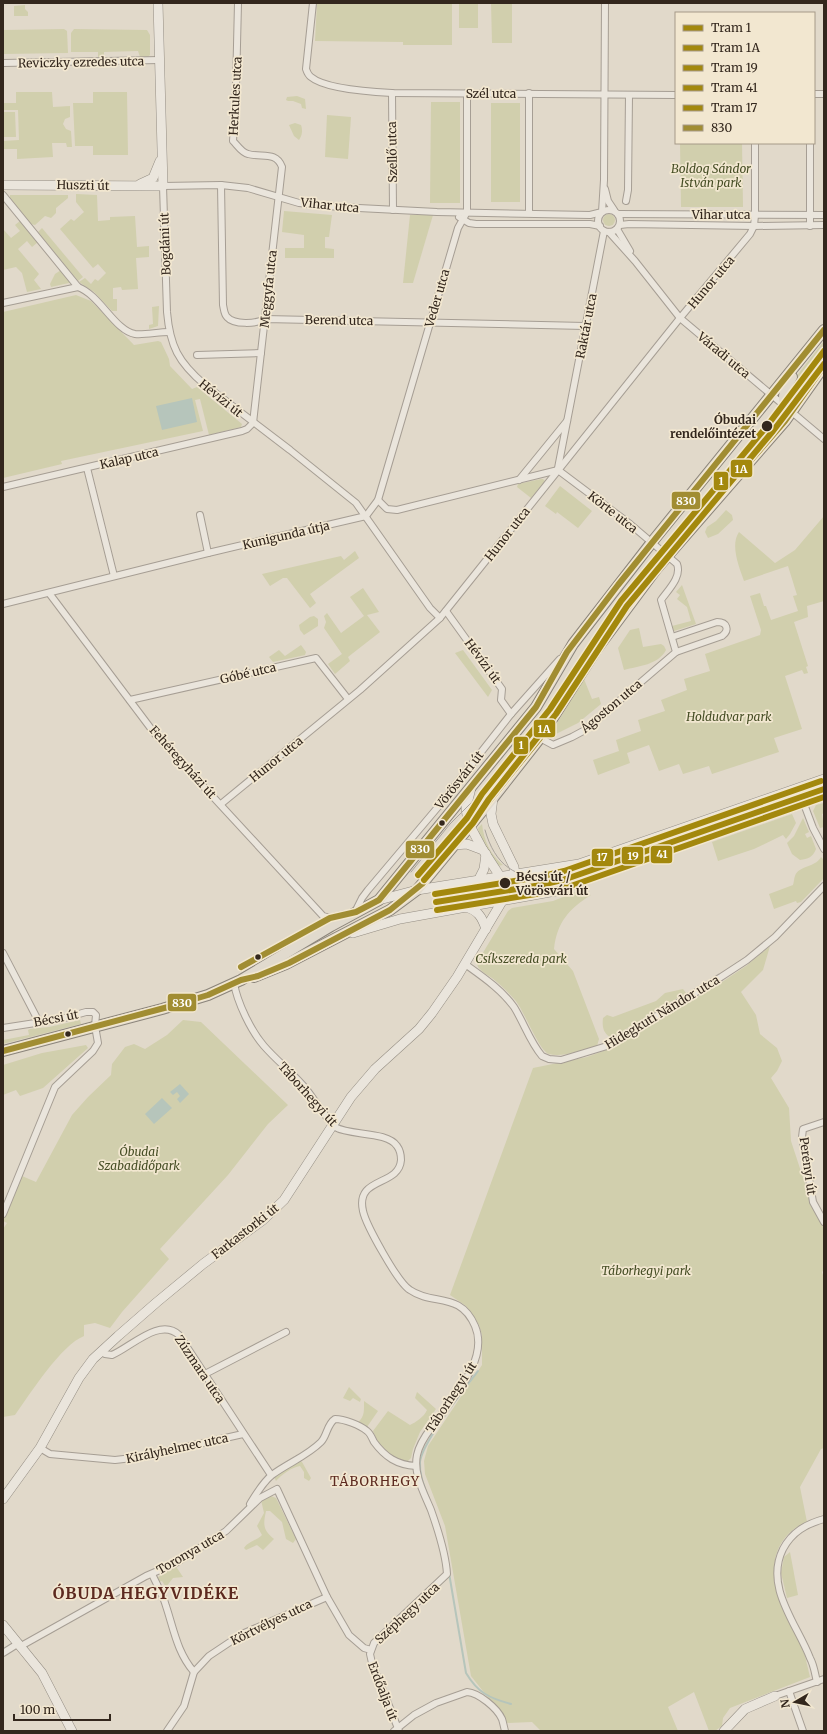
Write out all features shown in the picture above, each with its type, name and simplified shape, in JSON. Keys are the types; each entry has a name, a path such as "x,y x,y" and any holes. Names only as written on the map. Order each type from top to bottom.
{"main road":[{"name":"Vörösvári út","path":"379,900 536,708 567,652 652,542 824,330"},
{"path":"789,409 784,400 786,389 801,360"},
{"path":"332,940 390,910 417,890 493,798 540,738 596,650 623,613 824,366"},
{"name":"Bécsi út","path":"237,982 379,900"},
{"name":"Bécsi út","path":"3,1051 194,1000 237,982 276,969 332,940"}],"street":[{"name":"Bogdáni út","path":"158,3 169,332"},
{"name":"Herkules utca","path":"238,3 237,79 233,141 246,154 274,157"},
{"name":"Szél utca","path":"313,3 305,64 308,75 325,84 392,93 675,95"},
{"path":"604,230 598,222 602,212 604,180 605,3"},
{"name":"Reviczky ezredes utca","path":"3,63 160,60"},
{"name":"Szellő utca","path":"392,93 393,210"},
{"path":"467,93 467,212"},
{"path":"529,93 529,213"},
{"path":"626,201 628,190 629,95"},
{"path":"754,226 755,144"},
{"path":"810,144 810,226"},
{"name":"Bogdáni út","path":"135,186 147,182 152,178 162,156"},
{"name":"Meggyfa utca","path":"253,423 282,167 279,161 274,157"},
{"path":"452,212 469,223 476,224 584,224 604,230 618,227 621,219 606,195 604,180"},
{"name":"Huszti út","path":"3,185 163,186"},
{"name":"Vihar utca","path":"163,186 221,185 248,188 299,203 393,210 590,215 602,212"},
{"name":"Berend utca","path":"221,185 223,298 225,314 233,321 260,322 265,319 585,326"},
{"path":"3,195 78,287 95,298 125,330 134,334 169,332"},
{"path":"602,212 607,209 616,212"},
{"name":"Veder utca","path":"378,500 458,228 467,212"},
{"name":"Vihar utca","path":"616,212 824,215"},
{"name":"Vihar utca","path":"618,227 629,224 754,226 824,225"},
{"name":"Hunor utca","path":"221,804 348,699 440,618 680,318 750,234 754,226"},
{"name":"Váradi utca","path":"618,227 635,261"},
{"name":"Váradi utca","path":"604,230 635,261 680,318 824,439"},
{"name":"Raktár utca","path":"558,470 604,230"},
{"path":"3,303 78,287"},
{"name":"Hévízi út","path":"169,332 172,346 192,375 290,450 356,504 430,608 440,618"},
{"path":"197,355 261,353"},
{"name":"Raktár utca","path":"519,480 568,421"},
{"name":"Kalap utca","path":"3,487 242,431 247,429 253,423"},
{"path":"88,468 114,576"},
{"path":"366,516 378,500 387,509 397,510 558,470"},
{"name":"Körte utca","path":"558,470 668,556"},
{"path":"200,516 208,553"},
{"name":"Kunigunda útja","path":"3,604 208,553 366,516"},
{"path":"668,556 675,561 679,570 676,579 661,600 676,652"},
{"name":"Fehéregyházi út","path":"49,593 156,734 323,916 330,918"},
{"name":"Hévízi út","path":"446,610 502,688 501,700 511,714"},
{"name":"Ágoston utca","path":"540,738 553,745 572,737 584,730 676,652 722,636 726,633 727,629 722,622 717,622 672,637"},
{"name":"Vörösvári út","path":"356,912 362,898 438,807 511,714 567,652"},
{"name":"Góbé utca","path":"130,700 316,658 348,699"},
{"name":"Bécsi út","path":"379,900 389,896 417,890 579,864 824,779"},
{"name":"Vörösvári út","path":"469,826 466,808 471,788"},
{"path":"798,788 812,828 824,849"},
{"name":"Bécsi út","path":"332,940 388,921 464,906 520,898 562,889 621,866 824,796"},
{"path":"493,798 491,814 493,824 514,867 515,875"},
{"path":"469,826 500,877 520,898"},
{"path":"454,845 467,844 484,852"},
{"path":"478,881 484,870 484,852"},
{"name":"Farkastorki út","path":"3,1499 40,1448 79,1378 101,1351 203,1264 279,1206 360,1085 426,1021 465,964 510,888 515,875"},
{"path":"500,877 502,887 501,901"},
{"name":"Hidegkuti Nándor utca","path":"465,964 493,984 506,997 542,1056 556,1060 569,1058 606,1046 747,960 784,929 824,886"},
{"path":"464,906 475,910 480,914 486,929"},
{"name":"Bécsi út","path":"330,918 356,912"},
{"path":"3,953 39,1022"},
{"name":"Táborhegyi út","path":"237,982 236,994 258,1038 304,1086 332,1125 343,1130 388,1139 398,1147 401,1161 397,1171 390,1177 369,1188 364,1193 362,1206 365,1219 394,1272 402,1283 417,1294 444,1300 459,1306 472,1320 478,1335 478,1351 474,1366 420,1445 416,1456 416,1466 420,1484 436,1526 447,1570 445,1577"},
{"name":"Bécsi út","path":"3,1028 90,1012 96,1015 95,1026"},
{"path":"3,1214 55,1087 93,1051 98,1043 95,1026"},
{"name":"Perényi út","path":"824,1122 803,1129 802,1137 813,1202 824,1222"},
{"name":"Zúzmara utca","path":"101,1351 105,1354 112,1355 151,1332 163,1329 170,1329 179,1335 271,1475"},
{"path":"205,1374 286,1332"},
{"name":"Toronya utca","path":"3,1652 129,1585 176,1563 226,1531 234,1525 247,1509 258,1490 271,1475 309,1452 322,1441 331,1421 335,1419 344,1421 368,1432 380,1450 388,1457 399,1463 416,1466"},
{"name":"Királyhelmec utca","path":"40,1448 50,1454 115,1460 141,1457 243,1434"},
{"name":"Toronya utca","path":"247,1509 260,1498 277,1489 327,1597"},
{"path":"817,1682 811,1659 782,1600 777,1583 778,1562 787,1542 803,1527 824,1519"},
{"path":"152,1574 167,1607 179,1649 184,1660 194,1672"},
{"name":"Széphegy utca","path":"371,1650 374,1643 445,1577"},
{"path":"327,1597 349,1635 364,1648 371,1650"},
{"name":"Körtvélyes utca","path":"167,1731 184,1706 194,1672 209,1656 242,1634 327,1597"},
{"path":"3,1625 20,1644 42,1673 72,1731"},
{"name":"Erdőalja út","path":"371,1650 372,1663 397,1730"},
{"path":"724,1731 745,1709 775,1696 824,1679"},
{"path":"789,1691 803,1731"},
{"path":"397,1730 414,1715 436,1703 467,1692 472,1692 484,1700 498,1713 502,1719 504,1731"}],"green space":[{"path":"317,3 452,3 452,45 403,45 403,42 315,41"},
{"path":"459,3 478,3 478,28 459,28"},
{"path":"491,3 512,3 512,43 492,43"},
{"path":"25,5 28,16 14,16 14,6"},
{"path":"64,29 67,31 68,53 3,54 3,30"},
{"path":"74,29 147,30 150,35 150,55 148,57 140,57 138,51 104,52 104,57 98,57 98,52 71,52 71,33"},
{"path":"16,92 52,92 53,107 70,106 70,117 65,119 63,124 66,129 71,131 72,147 67,147 66,143 52,143 53,157 17,159 17,149 3,149 3,141 19,140 18,110 3,110 3,94 4,103 16,103"},
{"path":"93,92 127,92 128,155 93,155 93,146 75,146 73,103 93,103"},
{"path":"297,96 305,99 306,109 302,108 301,104 286,100 287,97"},
{"path":"431,102 460,102 460,203 430,203"},
{"path":"491,103 520,103 520,202 491,202"},
{"path":"3,112 15,112 16,137 3,137"},
{"path":"327,115 351,117 348,159 325,157"},
{"path":"295,123 301,125 302,127 302,133 299,140 294,136 289,125"},
{"name":"Boldog Sándor István park","path":"680,144 742,144 743,207 681,207"},
{"path":"76,194 97,195 98,221 110,220 110,217 135,216 137,247 149,246 149,257 136,258 138,289 122,290 121,287 113,288 113,299 117,299 117,311 112,311 94,292 79,282 85,278 91,284 95,279 98,281 106,273 98,264 93,268 60,229 71,219 74,221 84,212 76,202"},
{"path":"10,195 68,195 68,198 56,208 56,213 51,218 45,216 35,225 31,224 10,199"},
{"path":"284,211 332,215 329,237 325,237 325,248 334,249 334,258 285,258 285,248 304,248 304,235 282,232"},
{"path":"607,214 611,214 615,220 611,226 607,226 603,222 603,218"},
{"path":"410,215 433,215 413,283 403,283"},
{"path":"20,221 38,242 32,247 27,241 18,249 39,274 34,280 41,289 27,292 22,273 16,267 3,270 3,229 11,238 20,231 15,225"},
{"path":"42,228 83,277 78,281 38,232"},
{"path":"61,270 69,278 69,283 51,287 50,284 55,274"},
{"path":"76,295 91,301 134,345 158,341 161,342 169,359 170,366 192,389 197,387 242,424 241,427 209,435 200,399 195,400 203,431 61,461 62,464 3,478 3,312"},
{"path":"159,306 158,326 149,329 149,325 153,324 152,307"},
{"path":"824,341 824,356 794,398 790,394 795,387 791,383"},
{"path":"541,479 545,481 531,498 517,487 518,484"},
{"path":"560,486 592,511 578,528 557,512 556,514 545,506"},
{"path":"726,510 732,515 733,520 718,534 708,538 705,532 707,527 716,521"},
{"name":"Holdudvar park","path":"824,516 824,601 807,606 808,617 794,622 808,666 806,667 808,673 804,674 802,670 785,676 802,729 774,738 779,752 712,774 709,766 683,774 679,764 659,771 649,745 627,753 630,763 598,775 593,760 619,751 616,740 641,731 638,720 665,711 661,700 687,690 684,679 710,671 705,654 760,635 761,630 750,596 760,593 764,606 766,606 771,620 798,611 793,596 797,595 788,566 744,581 735,550 736,537 739,532 775,563 795,550"},
{"path":"355,551 359,558 310,594 316,603 310,608 287,578 283,578 270,586 262,574 341,556 344,560"},
{"path":"682,585 696,624 674,631 672,626 691,621 687,607 677,599 680,595 676,592"},
{"path":"363,588 379,612 367,615 380,632 348,657 350,661 335,674 328,664 342,654 324,628 326,622 324,616 327,613 341,633 364,616 350,597"},
{"path":"314,616 318,619 318,626 304,635 300,630 299,625 310,617"},
{"path":"639,628 643,647 661,644 666,650 663,655 653,662 624,670 618,648 630,630"},
{"path":"301,645 306,652 305,655 273,662 269,657 279,650 285,656"},
{"path":"463,650 492,690 488,697 455,653"},
{"path":"584,679 592,699 599,697 601,704 578,723 554,735 551,733"},
{"path":"824,803 824,813 822,814 824,827 820,828 813,811 816,805"},
{"path":"792,814 796,823 786,839 783,835 754,849 718,861 712,842"},
{"path":"803,818 809,832 805,834 807,838 811,836 816,849 810,857 800,860 792,854 787,843 794,836"},
{"path":"482,824 488,847 503,865 498,866 480,839 478,828"},
{"path":"821,857 824,860 824,878 801,902 797,903 796,901 774,909 769,894 793,885 797,872 815,863"},
{"name":"Csíkszereda park","path":"576,892 591,895 570,911 565,917 558,931 554,949 573,971 599,1039 597,1046 567,1054 555,1055 549,1054 541,1046 515,1000 498,983 484,973 477,963 508,911 512,908 553,901"},
{"name":"Táborhegyi park","path":"770,946 763,970 741,992 756,1015 760,1034 777,1048 782,1061 777,1071 771,1078 789,1108 791,1141 811,1202 824,1224 824,1270 822,1272 824,1278 824,1448 821,1449 800,1487 807,1522 798,1527 784,1539 779,1547 775,1565 776,1585 805,1656 810,1677 730,1708 723,1718 722,1726 715,1731 709,1731 694,1692 668,1707 678,1731 541,1731 532,1722 506,1723 498,1710 471,1676 445,1526 425,1474 424,1461 428,1446 482,1365 482,1335 479,1325 466,1306 450,1295 533,1068 587,1057 614,1047 719,984 746,966"},
{"path":"683,989 686,993 616,1035 610,1037 604,1031 603,1018 607,1015 613,1017 656,1001 665,993"},
{"path":"80,1020 81,1024 3,1044 3,1040 29,1035 28,1030 30,1029 49,1027"},
{"name":"Óbudai Szabadidőpark","path":"183,1020 201,1022 288,1105 268,1124 228,1175 160,1249 169,1259 122,1312 110,1328 95,1323 84,1325 84,1336 75,1341 56,1359 15,1415 3,1417 3,1229 7,1223 3,1221 22,1176 36,1182 72,1115 111,1075 112,1064 125,1047 134,1044 145,1049 167,1035"},
{"path":"86,1045 88,1048 43,1088 20,1096 16,1090 3,1095 3,1065 42,1053"},
{"path":"349,1387 361,1399 360,1402 353,1398 350,1401 343,1398"},
{"path":"417,1392 436,1409 420,1432 411,1458 408,1461 401,1460 390,1456 382,1448 373,1431 388,1411 410,1425 422,1417 427,1410 415,1398"},
{"path":"364,1401 378,1411 367,1427 358,1422 363,1415"},
{"path":"299,1460 302,1462 311,1478 309,1481 304,1478 304,1472 300,1466 287,1472 276,1481 274,1477"},
{"path":"271,1496 276,1498 296,1539 293,1543 286,1539 282,1522 270,1511 266,1511 264,1520 265,1527 274,1539 263,1550 257,1545 246,1550 244,1548 250,1542 262,1535 257,1526 264,1513 261,1500"},
{"path":"790,1552 798,1595 787,1598 781,1573 784,1557"},
{"path":"175,1565 183,1577 173,1578 166,1587 162,1581 159,1582 157,1578"}],"shaded area":[{"path":"192,398 197,422 162,430 156,406"},
{"path":"180,1084 189,1094 180,1103 177,1099 180,1096 177,1092 173,1095 170,1092"},
{"path":"162,1098 172,1108 154,1124 145,1114"}],"waterway":[{"path":"430,1501 420,1472 422,1453 444,1416 478,1371"},
{"path":"449,1573 466,1673 470,1680 485,1694 511,1704"}],"tram line":[{"name":"1","path":"418,875 467,818 482,794 550,709 621,601 767,426 824,351"},
{"name":"1A","path":"424,880 473,823 489,799 556,714 627,606 773,431 824,364"},
{"path":"411,872 450,824 471,803 493,776"},
{"name":"17","path":"435,894 539,877 564,871 821,781"},
{"name":"19","path":"436,902 541,885 566,879 824,789"},
{"name":"41","path":"437,910 542,893 568,887 824,797"},
{"path":"485,830 494,853 508,868 527,876 552,877"}],"transit line":[{"name":"830","path":"241,967 330,918 356,912 379,900 536,707 567,652 618,585 824,330"},
{"name":"830","path":"3,1051 168,1007 208,995 241,980 258,976 289,963 390,910 422,884 540,738 596,650 657,568 785,421 824,366"}],"place":[{"name":"Óbudai rendelőintézet","path":"767,426"},
{"name":"Bécsi út / Vörösvári út","path":"505,883"}],"district":[{"name":"TÁBORHEGY","path":"375,1481"},
{"name":"ÓBUDA HEGYVIDÉKE","path":"146,1593"}]}
